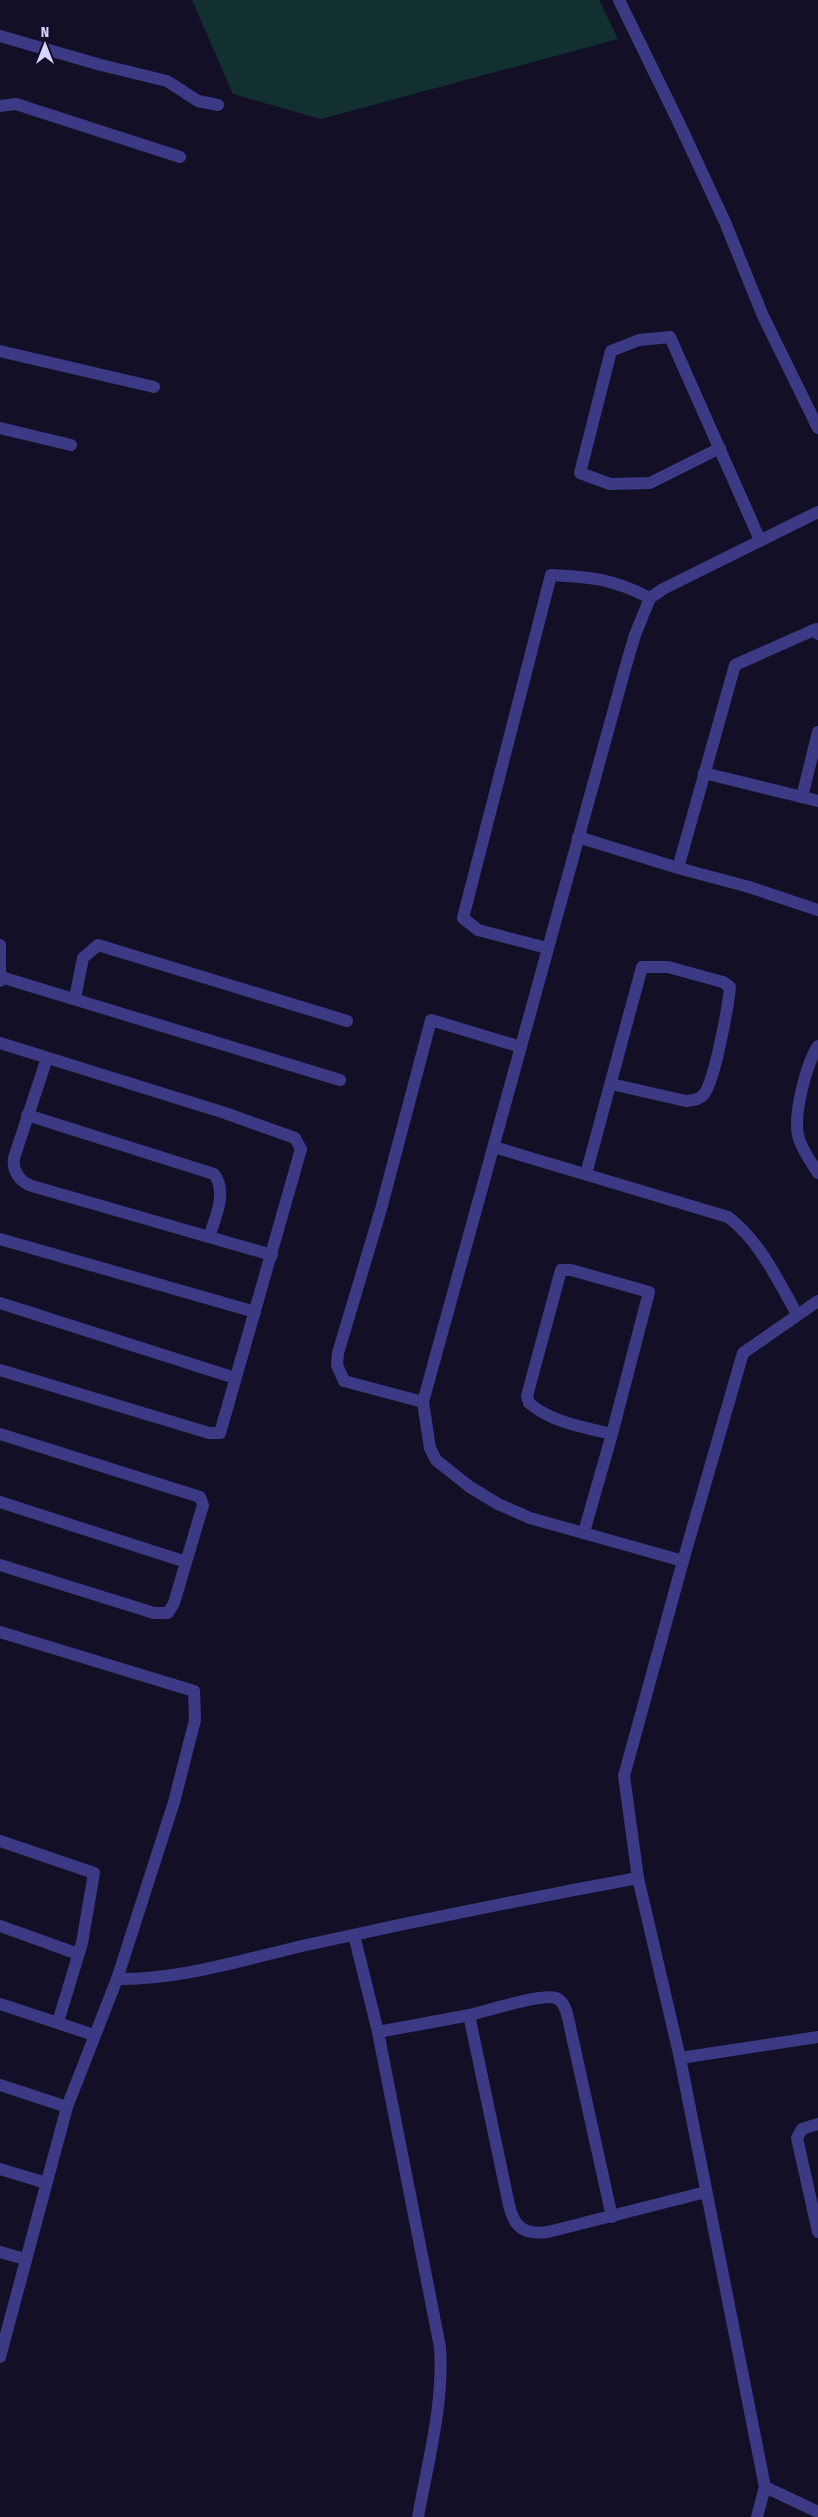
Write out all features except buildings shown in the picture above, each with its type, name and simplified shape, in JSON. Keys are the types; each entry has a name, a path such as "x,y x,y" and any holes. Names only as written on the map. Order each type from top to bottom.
{"street":[{"path":"619,0 725,222 763,316 818,428"},
{"path":"0,36 101,65 166,81 198,101 218,105"},
{"path":"0,106 16,104 180,157"},
{"path":"720,448 650,483 610,484 580,473 611,351 639,340 670,337 720,448 760,540"},
{"path":"0,351 154,387"},
{"path":"0,428 71,445"},
{"path":"683,1561 522,1514 498,1504 452,1474 436,1460 430,1448 423,1402 632,644 650,598 663,589 818,512"},
{"path":"547,948 478,930 462,918 551,575 594,577 629,588 650,598"},
{"path":"678,868 735,665 816,629 818,634"},
{"path":"802,797 818,732"},
{"path":"704,773 818,801"},
{"path":"578,837 678,868 749,887 818,910"},
{"path":"0,945 1,979 75,998 340,1080"},
{"path":"75,998 83,958 98,945 347,1021"},
{"path":"586,1174 642,967 668,967 723,982 730,987 712,1075 705,1093 698,1100 686,1101 611,1084"},
{"path":"423,1402 344,1381 337,1365 338,1353 380,1210 431,1020 520,1047"},
{"path":"0,1042 225,1113 295,1138 301,1149 235,1378 222,1430 214,1433 0,1370"},
{"path":"818,1046 810,1063 796,1125 799,1140 818,1173"},
{"path":"47,1058 27,1115 13,1164 15,1171 25,1184 272,1255"},
{"path":"27,1115 214,1174 218,1179 221,1193 209,1238"},
{"path":"494,1147 728,1217 739,1225 761,1254 797,1314"},
{"path":"0,1239 255,1312"},
{"path":"584,1532 612,1434 648,1292 563,1269 558,1277 527,1396 529,1404 547,1416 563,1422 612,1434"},
{"path":"757,2517 766,2487 680,2058 638,1878 624,1776 743,1353 818,1301"},
{"path":"0,1303 235,1378"},
{"path":"0,1434 200,1497 203,1505 172,1610 168,1613 162,1613 0,1565"},
{"path":"0,1502 186,1562"},
{"path":"0,1632 194,1691 195,1720 174,1802 118,1979 94,2035 67,2107 0,2357"},
{"path":"0,1841 94,1872 78,1954 58,2022"},
{"path":"118,1979 138,1979 187,1972 354,1934 638,1878"},
{"path":"0,1926 78,1954"},
{"path":"354,1934 378,2032 440,2347 442,2372 438,2404 418,2517"},
{"path":"378,2032 470,2015 543,1997 557,1998 561,2001 572,2036 612,2217"},
{"path":"0,2004 94,2035"},
{"path":"470,2015 514,2222 524,2232 537,2233 612,2217 706,2192"},
{"path":"680,2058 818,2037"},
{"path":"0,2085 67,2107"},
{"path":"818,2124 802,2129 797,2138 818,2232"},
{"path":"0,2169 46,2183"},
{"path":"0,2252 25,2259"},
{"path":"766,2487 818,2512"}],"green space":[{"path":"192,0 599,0 618,39 321,119 233,94"}]}
